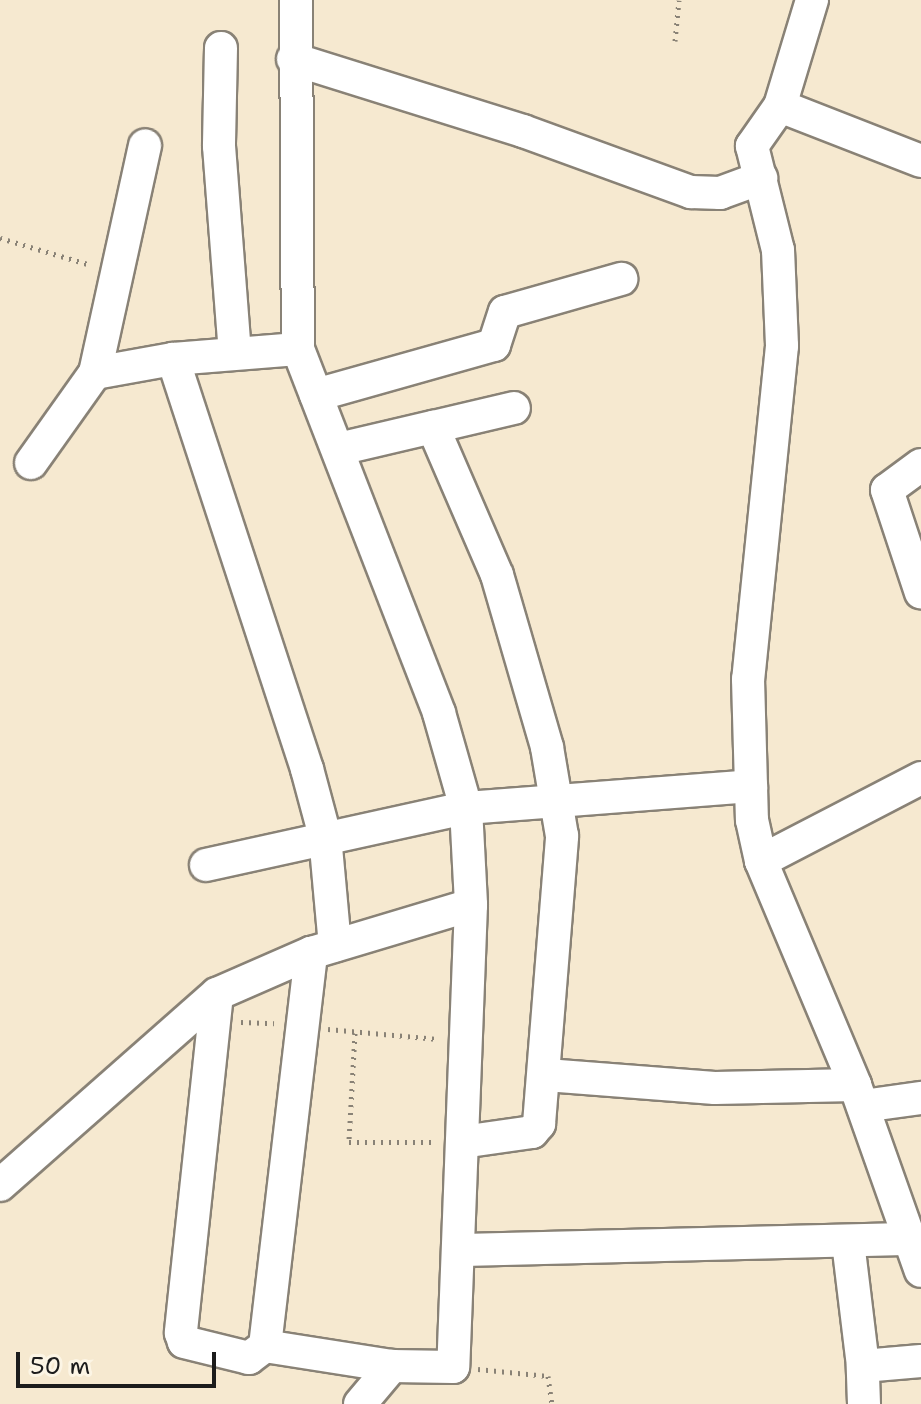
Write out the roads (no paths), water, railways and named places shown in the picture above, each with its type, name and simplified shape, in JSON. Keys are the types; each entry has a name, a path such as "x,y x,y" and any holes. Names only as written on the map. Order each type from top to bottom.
{"street":[{"path":"218,1007 181,1333 184,1342 249,1358 265,1346 392,1366 453,1367 471,905 466,808 439,713 298,349 293,59 296,0"},
{"path":"812,0 780,106 752,141 778,250 782,346 748,679 751,786 761,861 859,1096 918,1260"},
{"path":"221,48 219,146 235,352"},
{"path":"293,59 523,131 691,192 720,193 761,178"},
{"path":"780,106 921,161"},
{"path":"31,463 95,373 145,145"},
{"path":"316,395 494,345 505,312 621,279"},
{"path":"95,373 173,359 298,349"},
{"path":"173,359 325,836 323,949 302,1025 265,1346"},
{"path":"339,449 514,408"},
{"path":"433,427 497,575 560,802 546,1075 536,1130 462,1142"},
{"path":"921,465 887,490 921,593"},
{"path":"761,861 921,778"},
{"path":"206,865 325,836 466,808 751,786"},
{"path":"0,1185 218,1007 323,949 471,905"},
{"path":"546,1075 715,1088 921,1098"},
{"path":"459,1250 848,1242 918,1260"},
{"path":"848,1242 863,1366 864,1404"},
{"path":"863,1366 921,1361"},
{"path":"360,1404 392,1366"}]}
